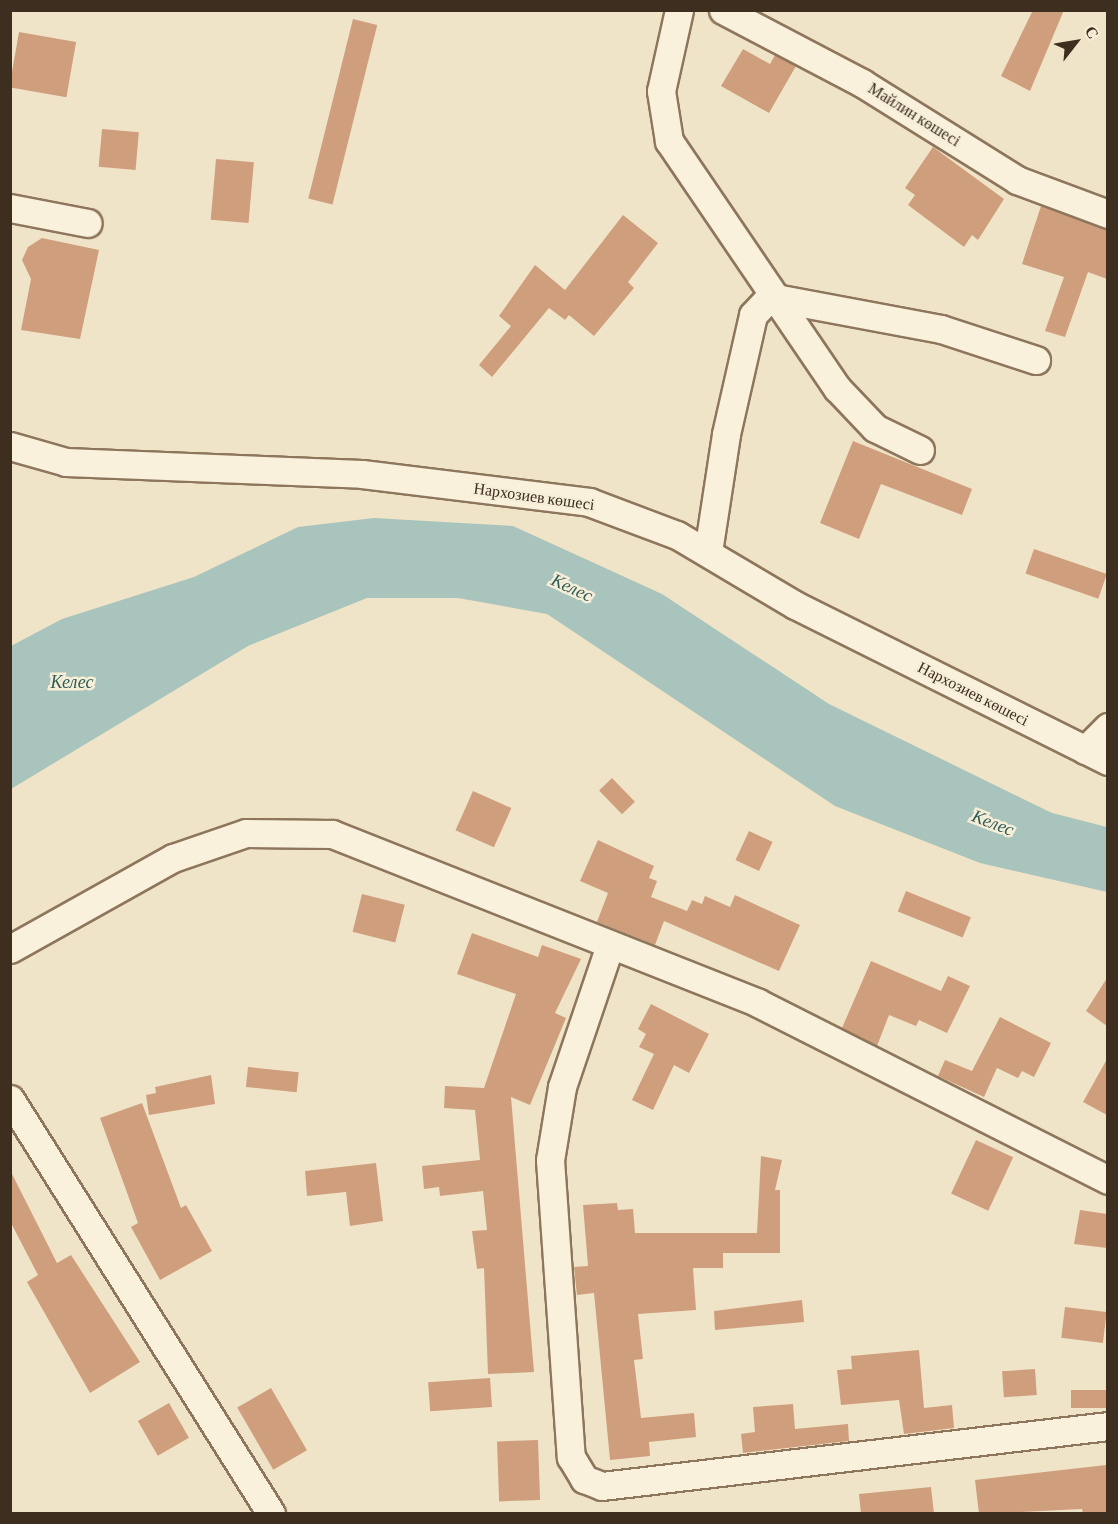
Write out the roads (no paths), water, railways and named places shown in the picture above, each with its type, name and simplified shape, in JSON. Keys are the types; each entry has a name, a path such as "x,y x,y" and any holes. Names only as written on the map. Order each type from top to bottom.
{"street":[{"path":"679,10 661,91 669,141 770,297 875,428 920,450"},
{"name":"Майлин көшесі","path":"723,10 862,83 1017,180 1107,214"},
{"path":"10,208 88,223"},
{"path":"770,297 941,329 1036,360"},
{"path":"708,552 726,434 753,315 770,297"},
{"name":"Нархозиев көшесі","path":"10,447 66,462 362,474 589,502 708,552 795,605 1096,756"},
{"path":"1096,756 1107,728"},
{"path":"10,950 173,858 246,833 332,834 758,1003 1107,1180"},
{"path":"610,945 562,1087 550,1160 571,1457 584,1479 602,1486 1107,1426"},
{"path":"10,1099 271,1514"}],"water":[{"name":"Келес","path":"374,518 513,526 662,594 829,704 1052,813 1107,827 1107,892 980,863 835,806 547,614 458,598 367,598 248,646 11,789 11,646 62,619 194,577 298,527"}]}
